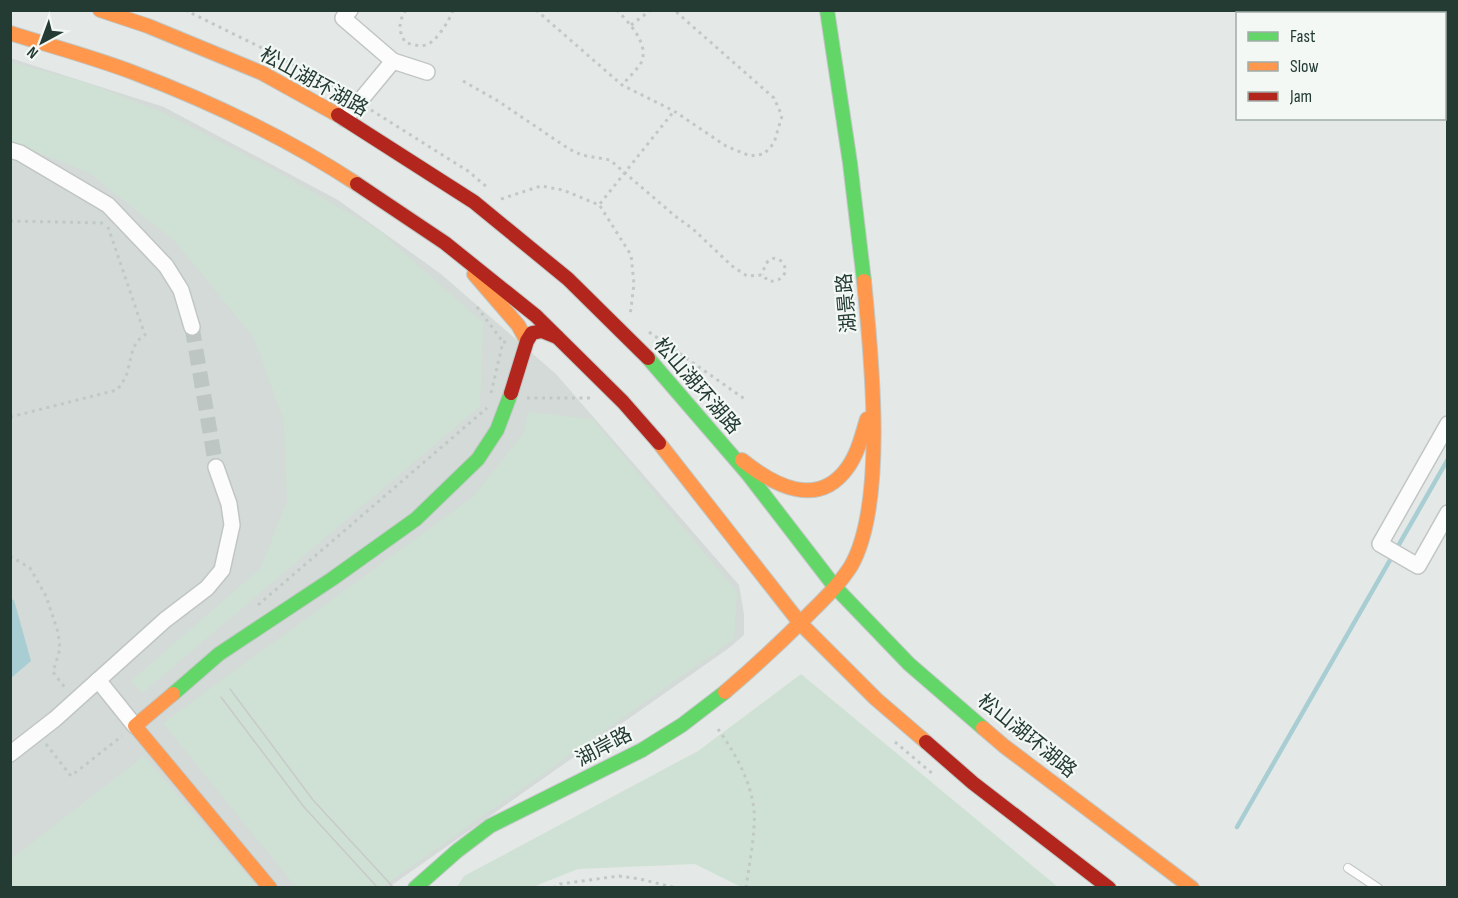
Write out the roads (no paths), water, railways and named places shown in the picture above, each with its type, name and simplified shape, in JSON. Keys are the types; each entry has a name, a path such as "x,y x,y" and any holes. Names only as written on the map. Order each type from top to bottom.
{"main road":[{"name":"松山湖环湖路","path":"100,10 148,26 261,73 345,119 474,202 568,279 659,369 835,586 909,664 1004,746 1192,888"},
{"name":"湖景路","path":"827,10 864,264 872,368 873,452 866,530 855,559 835,586"},
{"path":"10,33 131,72 240,117 334,169 445,243 536,315 623,402 672,458 800,623 876,699 973,783 1109,888"},
{"path":"445,243 518,325 525,347"},
{"path":"270,888 135,726 219,654 332,579 416,519 478,459 497,429 532,333 542,331 557,337"},
{"path":"720,442 755,471 776,484 800,492 823,489 844,473 854,457 872,404"},
{"name":"湖岸路","path":"415,888 451,856 500,820 574,785 661,739 704,709 800,623 835,586"}],"street":[{"path":"127,10 148,26"},
{"path":"350,10 343,18 393,61 427,72"},
{"path":"345,119 393,61"},
{"path":"10,150 20,153 108,205 166,266 181,290 192,327"},
{"path":"1448,424 1380,544 1418,566 1448,513"},
{"path":"10,754 165,620 207,588 222,570 232,525 229,504 216,467"},
{"path":"98,680 135,726"}],"lane":[{"path":"1348,868 1378,888"}],"water":[{"path":"11,599 14,600 31,661 11,678"}],"waterway":[{"path":"1237,827 1448,459"}],"tunnel":[{"path":"192,327 216,467"}],"tram line":[{"path":"230,689 313,800 394,888"},
{"path":"221,697 304,807 378,888"}]}
